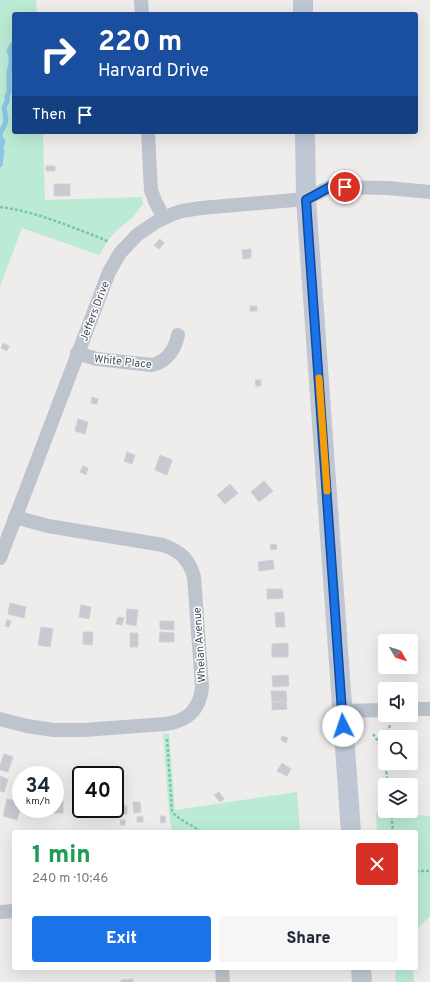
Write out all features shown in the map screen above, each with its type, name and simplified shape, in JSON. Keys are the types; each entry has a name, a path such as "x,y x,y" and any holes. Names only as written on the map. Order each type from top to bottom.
{"street":[{"path":"141,0 142,12"},
{"path":"303,0 304,12"},
{"path":"148,134 151,190 164,218"},
{"path":"305,134 306,200 351,830"},
{"path":"306,200 330,187 388,188 430,192"},
{"name":"Jeffers Drive","path":"0,558 108,272 128,243 146,228 164,218 182,211 200,208 306,200"},
{"name":"White Place","path":"78,354 97,359 152,365 158,364 164,360 174,348 178,335"},
{"name":"Whelan Avenue","path":"0,719 27,726 62,731 174,723 190,715 202,694 194,577 192,568 177,551 163,545 48,526 15,517"},
{"path":"418,709 430,709"},
{"path":"342,712 378,710"},
{"path":"0,912 12,911"},
{"path":"222,970 223,982"},
{"path":"361,970 362,982"}],"path":[{"path":"0,207 11,208 53,220 110,243"},
{"path":"388,730 391,723"},
{"path":"165,724 172,811 176,816 198,830"},
{"path":"373,734 378,743"},
{"path":"392,818 393,830"},
{"path":"418,872 430,871"}],"green space":[{"path":"0,0 36,0 37,12 12,12 12,134 43,134 45,200 142,197 143,204 133,217 117,230 109,239 99,255 22,228 0,286"},
{"path":"169,733 175,810 297,792 300,830 172,830 163,734"},
{"path":"376,812 378,812 378,818 418,818 418,815 430,816 430,916 418,928 418,830 377,830"},
{"path":"396,970 413,970 414,982 397,982 395,980"}],"building":[{"path":"46,166 55,166 55,171 46,171"},
{"path":"54,184 70,184 70,196 54,196"},
{"path":"160,239 164,243 159,249 154,245"},
{"path":"251,249 251,258 243,259 242,250"},
{"path":"250,306 257,306 257,311 250,311"},
{"path":"3,343 9,346 7,351 1,348"},
{"path":"255,380 261,380 261,386 256,386"},
{"path":"92,397 98,399 97,404 91,403"},
{"path":"78,419 88,422 85,434 75,431"},
{"path":"127,452 135,455 132,464 124,461"},
{"path":"160,455 172,460 167,475 155,470"},
{"path":"83,466 88,468 86,475 80,472"},
{"path":"264,481 273,491 259,502 251,492"},
{"path":"230,484 238,493 225,504 217,495"},
{"path":"276,544 277,549 271,550 270,545"},
{"path":"273,560 274,569 259,571 258,562"},
{"path":"267,589 282,589 283,598 267,599"},
{"path":"10,603 26,607 24,618 8,614"},
{"path":"81,605 91,607 89,619 79,617"},
{"path":"127,609 138,610 136,626 126,624"},
{"path":"284,612 285,627 276,627 275,613"},
{"path":"118,617 124,618 122,625 116,624"},
{"path":"7,620 11,621 9,627 5,626"},
{"path":"160,621 174,621 174,630 160,629"},
{"path":"41,627 53,629 50,647 38,645"},
{"path":"83,632 93,632 92,645 83,644"},
{"path":"160,632 174,633 174,642 159,642"},
{"path":"130,633 138,633 138,647 130,647"},
{"path":"288,643 288,657 272,657 272,644"},
{"path":"288,675 289,686 273,687 272,676"},
{"path":"271,691 286,691 287,702 272,702"},
{"path":"272,702 286,702 287,709 272,710"},
{"path":"282,736 288,738 286,743 281,740"},
{"path":"4,754 13,757 8,772 0,770"},
{"path":"282,763 291,769 287,776 277,771"},
{"path":"0,776 8,779 4,792 0,791"},
{"path":"219,792 224,799 220,802 214,795"},
{"path":"7,799 12,800 12,818 18,818 17,820 3,816"},
{"path":"133,802 140,802 141,812 134,813"},
{"path":"124,806 127,806 127,814 124,814"},
{"path":"143,816 143,822 137,822 137,817"},
{"path":"160,816 165,816 166,822 161,823"},
{"path":"120,820 125,820 125,825 121,825"},
{"path":"133,979 133,982 121,982 121,980"}],"waterway":[{"path":"0,165 2,151 1,147 3,141 0,137 0,133 6,120 4,107 9,92 9,72 11,64 11,55 9,51 12,45"}],"slow traffic":[{"path":"319,378 327,491"}],"route":[{"path":"343,726 306,200 330,187 345,187"}]}
